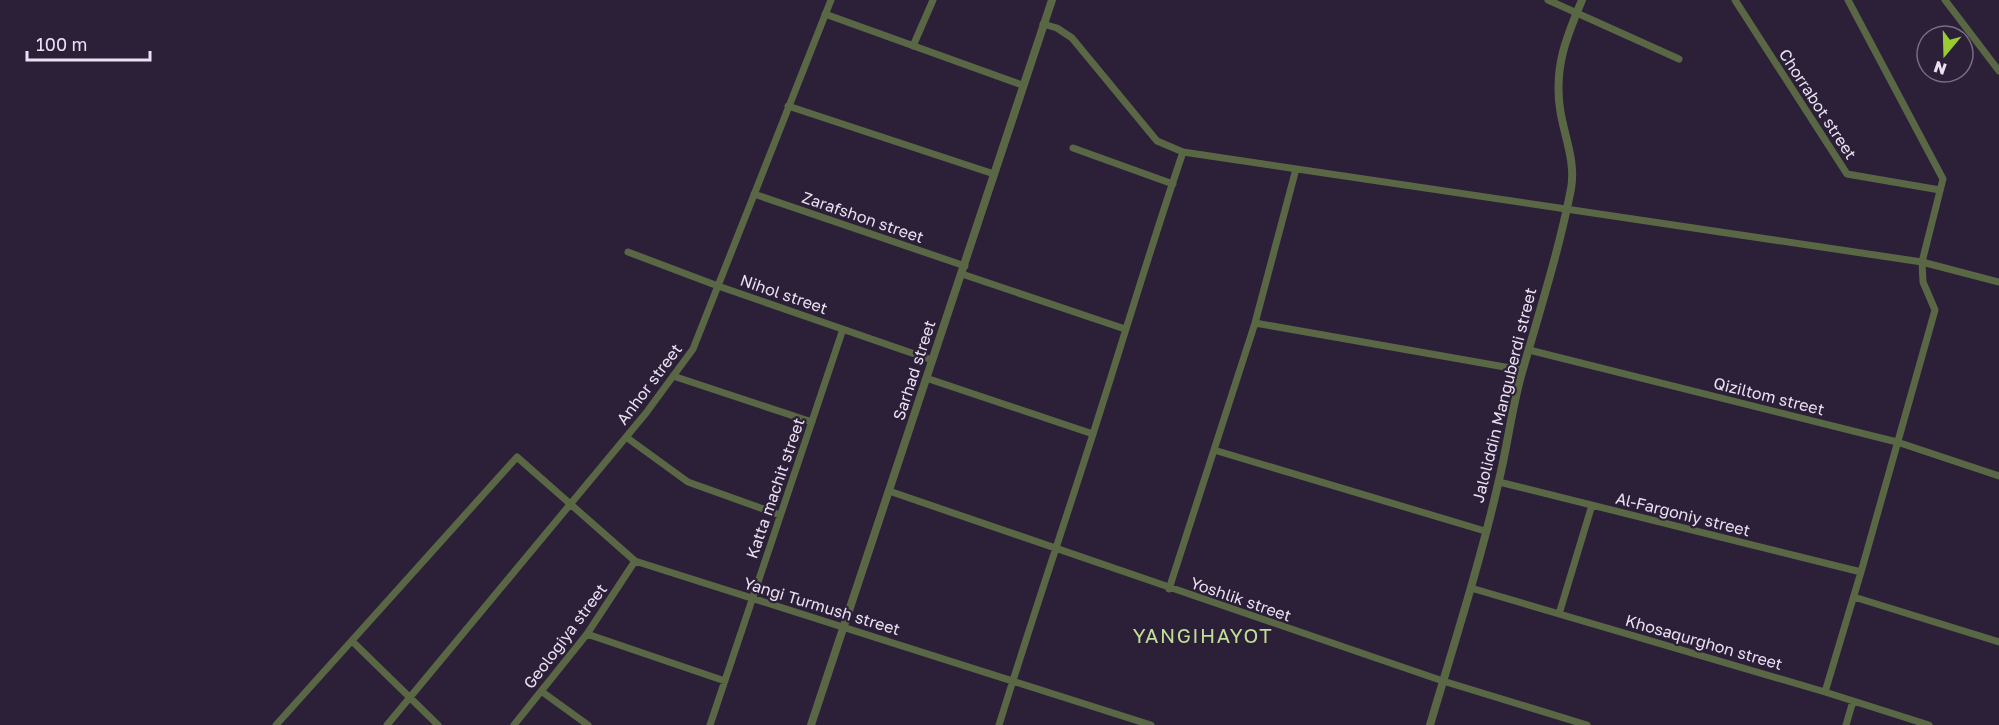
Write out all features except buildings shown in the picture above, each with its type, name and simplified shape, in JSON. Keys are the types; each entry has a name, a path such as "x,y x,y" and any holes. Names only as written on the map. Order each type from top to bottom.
{"street":[{"name":"Anhor street","path":"387,725 572,505 693,349 831,0"},
{"path":"913,46 933,0"},
{"name":"Sarhad street","path":"811,725 1052,0"},
{"path":"1548,0 1679,58"},
{"name":"Jaloliddin Manguberdi street","path":"1430,725 1471,588 1499,482 1522,370 1567,209 1572,180 1571,158 1560,109 1558,73 1565,41 1582,0"},
{"name":"Chorrabot street","path":"1735,0 1847,174 1940,190"},
{"path":"1825,692 1935,310 1923,282 1922,262 1943,179 1848,0"},
{"path":"1945,0 1999,71"},
{"path":"825,14 1022,85"},
{"path":"1043,24 1057,28 1072,38 1158,141 1183,152 1922,262 1999,282"},
{"path":"788,106 994,174"},
{"path":"1073,148 1173,184"},
{"path":"999,725 1183,152"},
{"path":"1169,589 1255,323 1296,169"},
{"name":"Zarafshon street","path":"754,194 1125,329"},
{"name":"Nihol street","path":"628,252 718,286 932,360"},
{"path":"1255,323 1522,370"},
{"name":"Katta machit street","path":"711,725 843,329"},
{"name":"Qiziltom street","path":"1529,350 1897,442 1999,476"},
{"path":"673,376 812,422"},
{"path":"926,378 1093,434"},
{"path":"626,437 688,482 780,515"},
{"path":"1214,450 1485,531"},
{"name":"Yangi Turmush street","path":"352,641 516,457 635,561 1151,725"},
{"name":"Al-Fargoniy street","path":"1499,482 1861,572"},
{"name":"Yoshlik street","path":"889,491 1055,547 1169,589 1443,681 1587,725"},
{"path":"1559,614 1592,505"},
{"name":"Geologiya street","path":"514,725 587,634 635,561"},
{"name":"Khosaqurghon street","path":"1471,588 1825,692 1929,725"},
{"path":"1854,597 1999,642"},
{"path":"587,634 725,681"},
{"path":"276,725 352,641 438,725"},
{"path":"541,691 588,725"},
{"path":"1846,725 1853,701"}],"district":[{"name":"YANGIHAYOT","path":"1203,635"}]}
